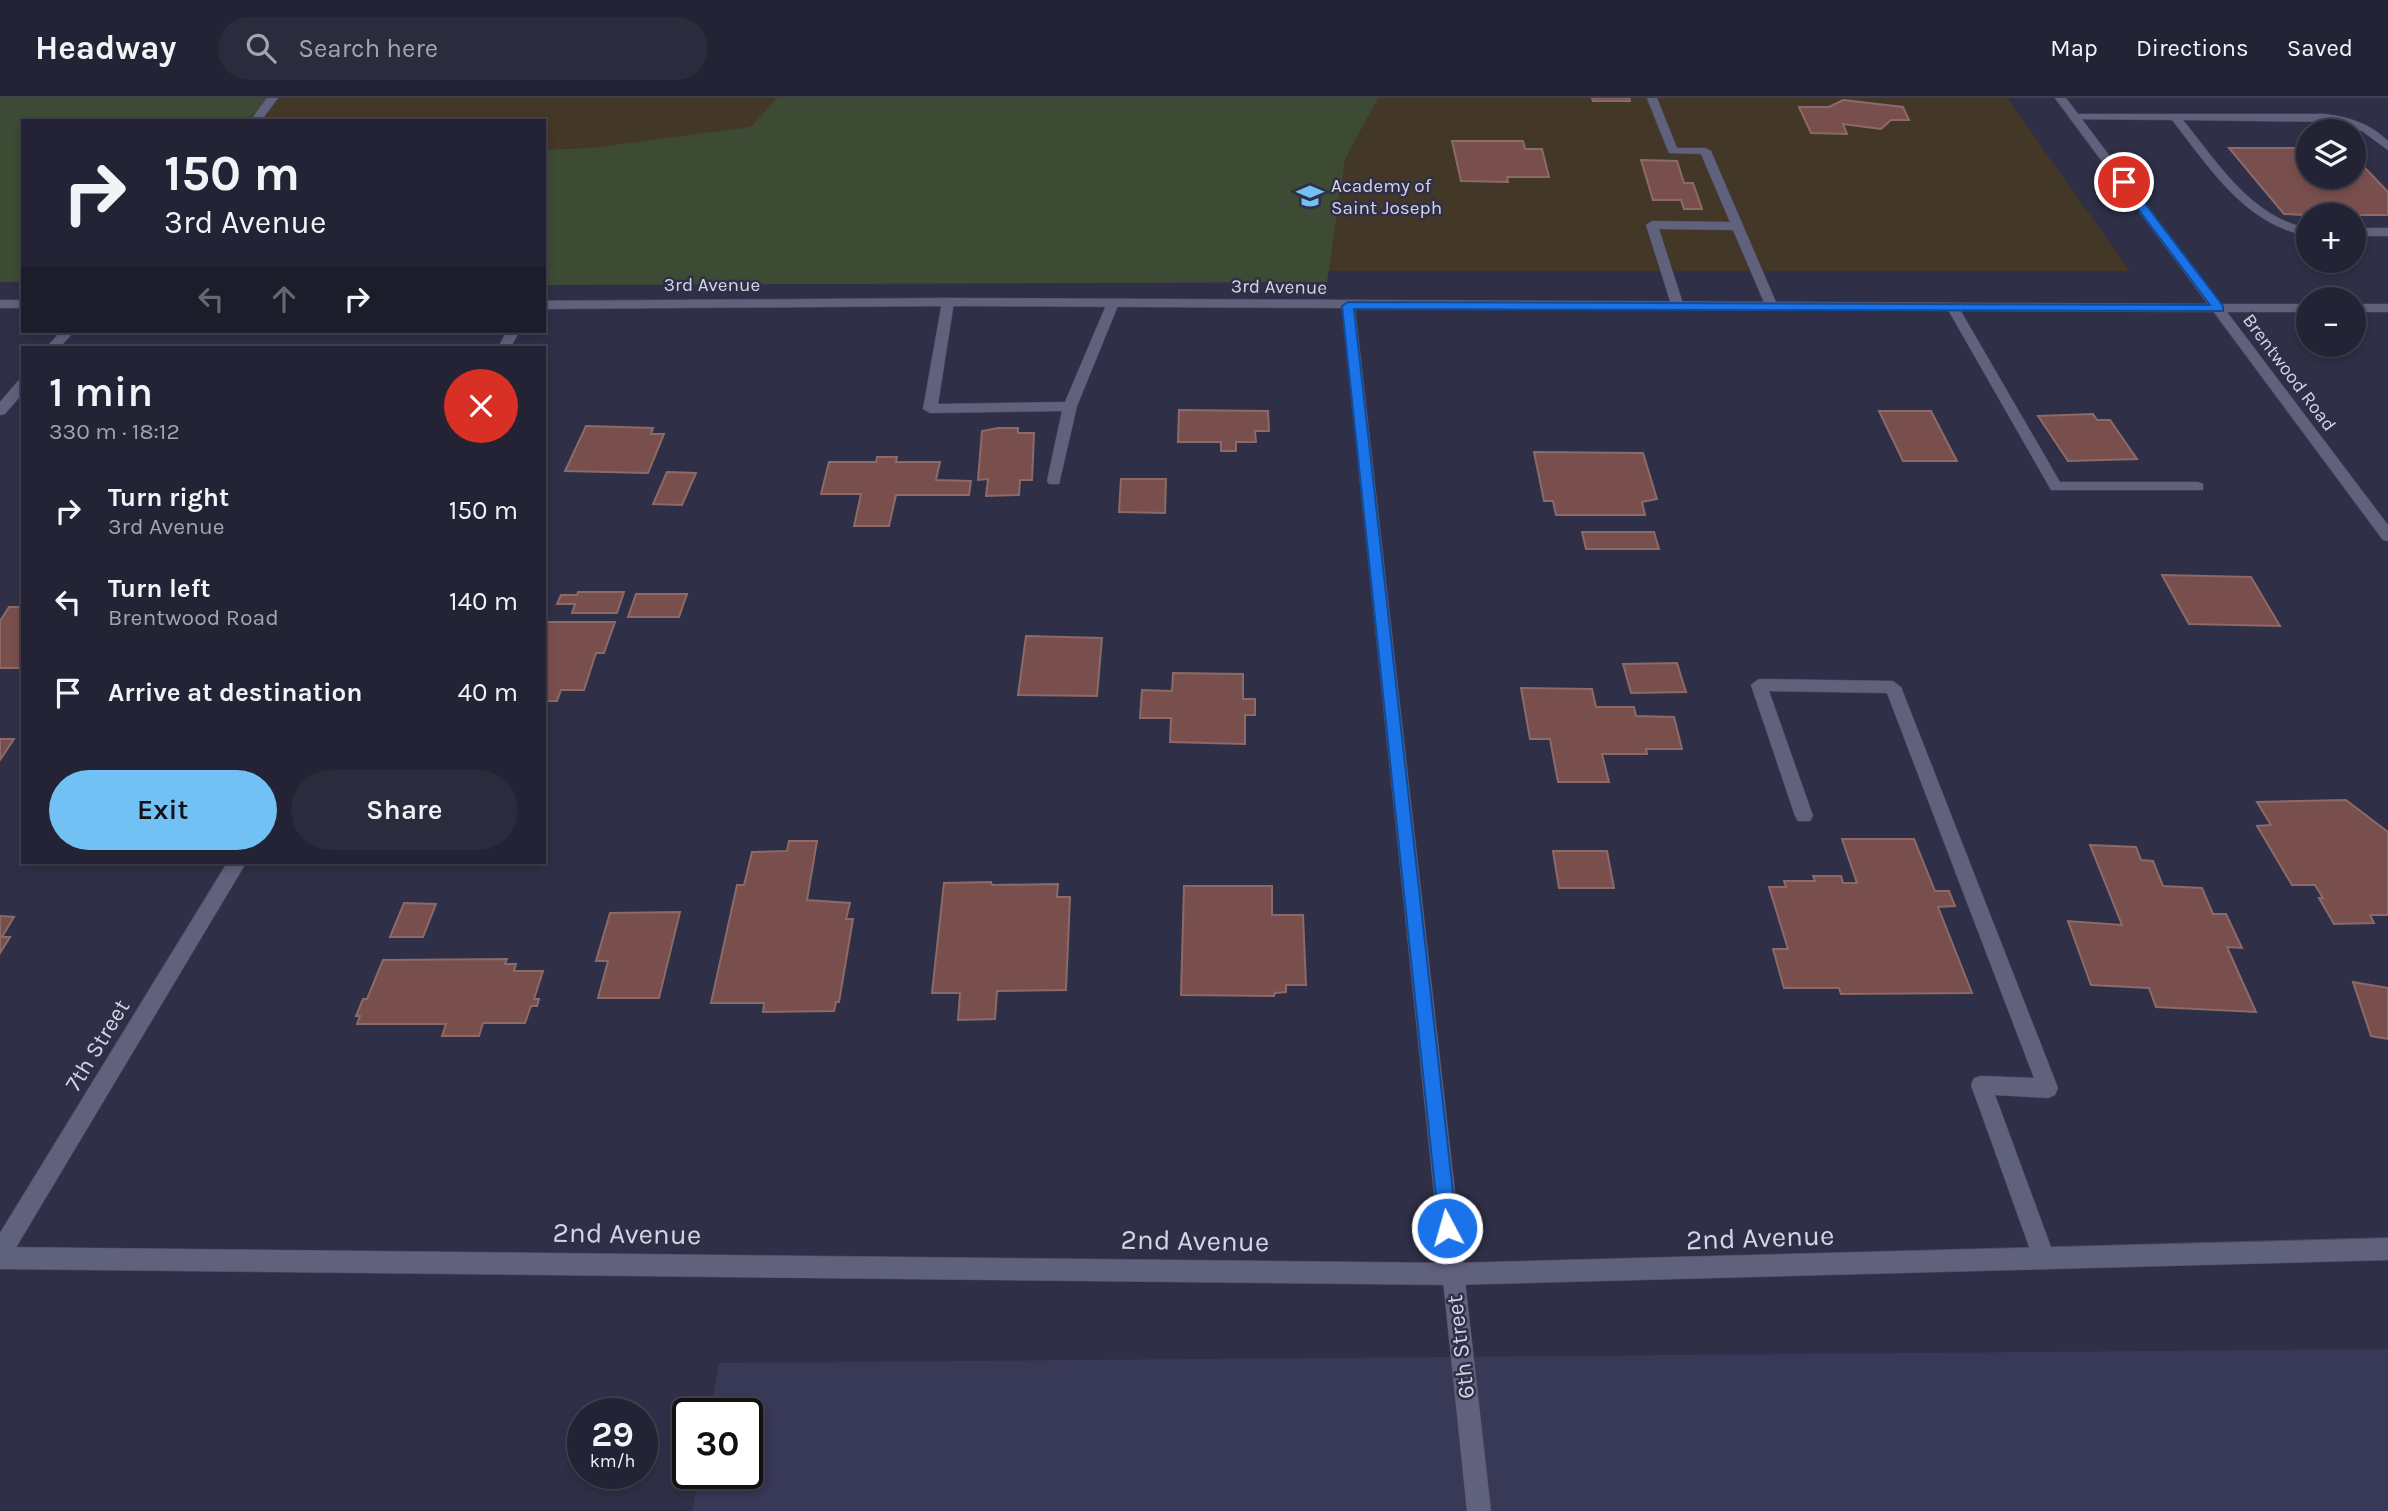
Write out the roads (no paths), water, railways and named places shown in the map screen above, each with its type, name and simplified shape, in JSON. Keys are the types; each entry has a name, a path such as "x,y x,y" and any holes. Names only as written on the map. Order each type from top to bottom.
{"street":[{"path":"257,119 273,98"},
{"path":"1652,98 1673,151 1705,151 1772,307"},
{"name":"Brentwood Road","path":"2060,98 2388,536"},
{"path":"2074,117 2349,120 2368,127 2388,147"},
{"path":"2175,117 2259,215 2296,232"},
{"path":"1678,307 1652,225 1737,226"},
{"path":"2366,232 2388,232"},
{"path":"948,302 930,409 1070,406"},
{"name":"3rd Avenue","path":"546,304 948,302 1348,306 2296,308"},
{"path":"1054,481 1070,406 1113,303"},
{"path":"0,304 21,304"},
{"name":"6th Street","path":"1348,306 1479,1511"},
{"path":"1953,308 2056,487 2198,487"},
{"path":"2366,308 2388,308"},
{"path":"54,346 66,333"},
{"path":"0,411 21,386"},
{"path":"1804,816 1759,685 1892,687 2048,1087 1981,1086 2044,1258"},
{"name":"7th Street","path":"0,1256 236,864"},
{"name":"2nd Avenue","path":"0,1256 1452,1274 2388,1249"}],"place":[{"name":"Academy of Saint Joseph","path":"1310,196"}]}
